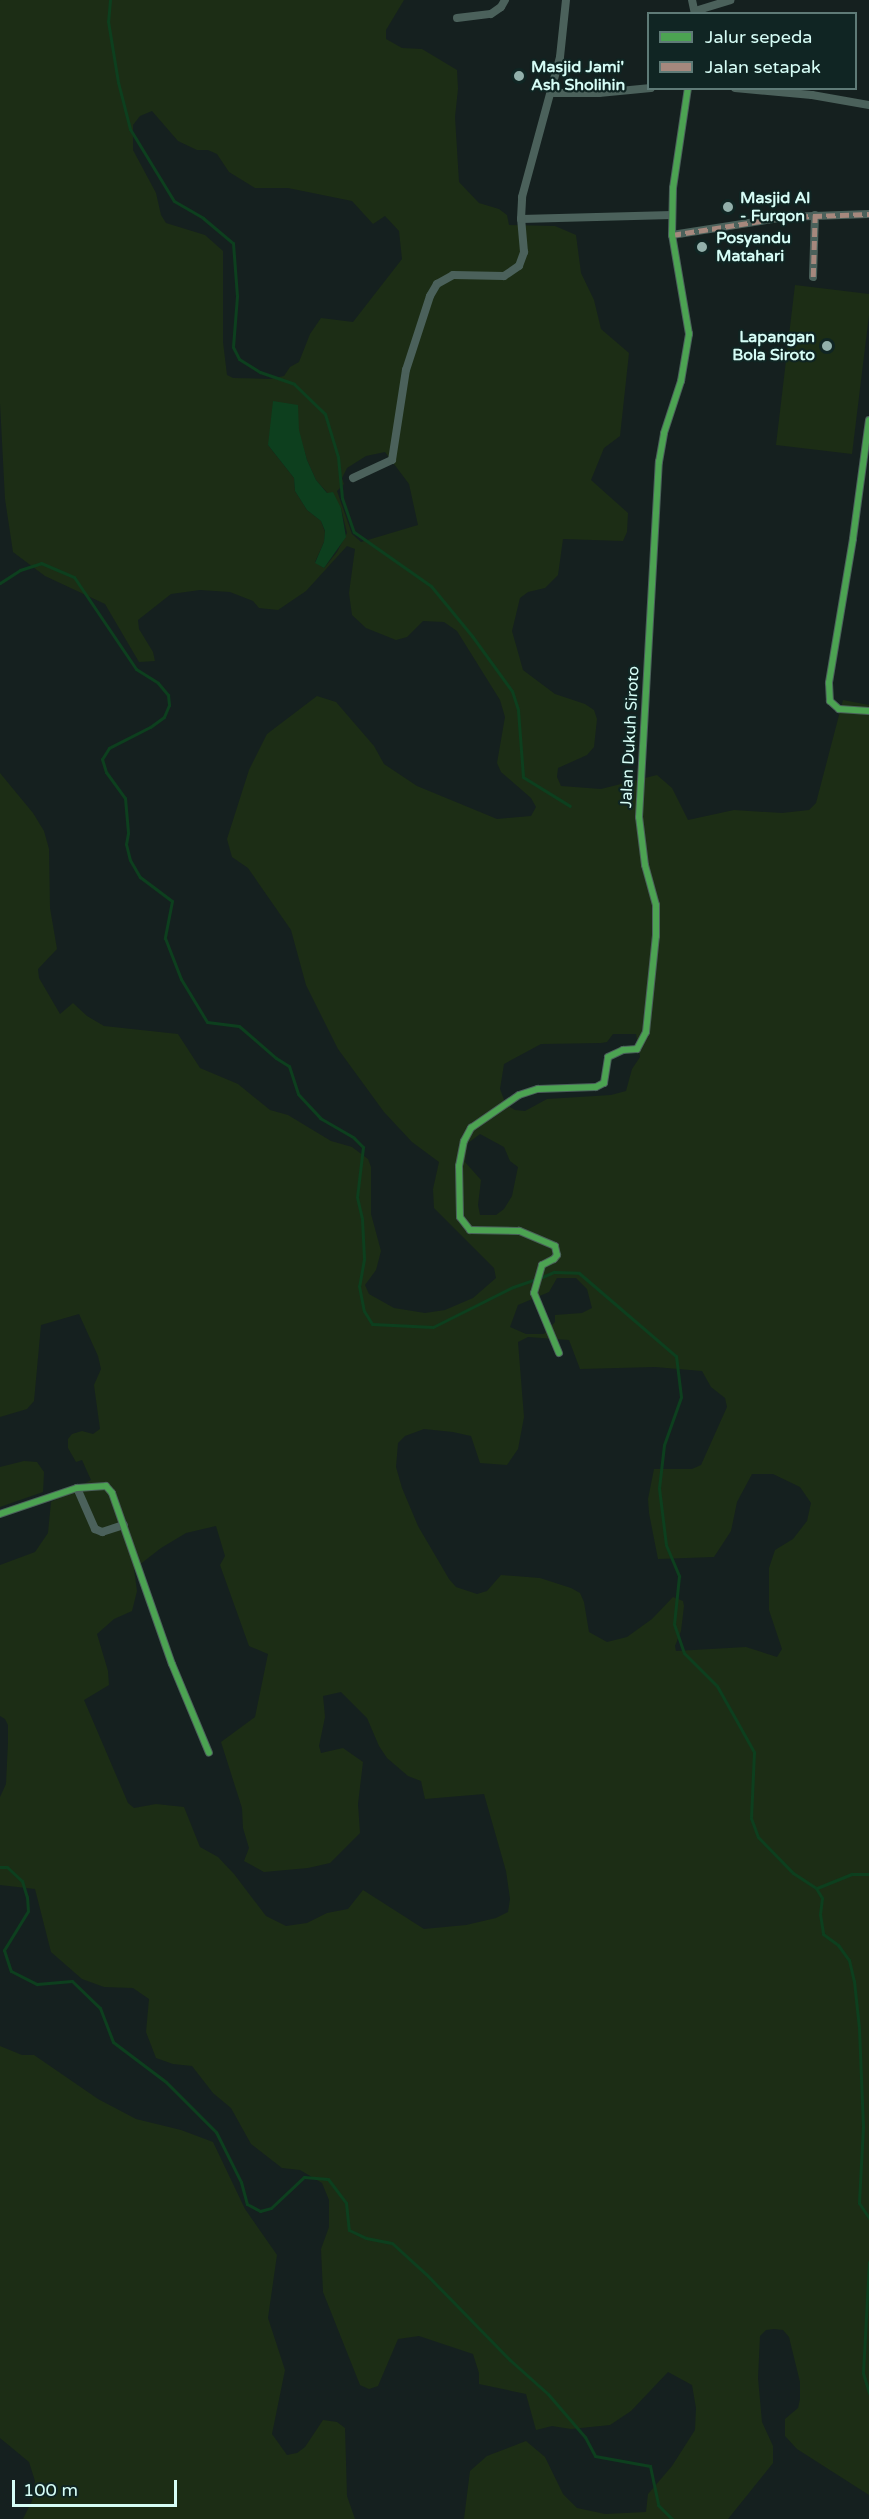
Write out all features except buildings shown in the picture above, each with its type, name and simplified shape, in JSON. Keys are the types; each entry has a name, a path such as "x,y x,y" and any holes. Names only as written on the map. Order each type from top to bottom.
{"street":[{"path":"457,18 491,14 501,7 505,0"},
{"path":"353,477 392,460 406,370 430,296 437,284 453,275 504,276 519,266 525,252 521,219 522,197 560,57 566,0"},
{"path":"692,0 695,12 730,0"},
{"path":"551,93 599,93 647,88"},
{"name":"Jalan Dukuh Siroto","path":"559,1353 534,1293 542,1265 557,1255 555,1246 519,1231 470,1230 466,1227 460,1217 459,1166 464,1141 471,1128 519,1095 538,1089 596,1086 604,1083 608,1057 623,1050 638,1048 646,1032 656,936 656,905 645,865 639,817 659,462 664,433 681,381 689,334 672,235 673,188 688,90"},
{"path":"757,90 812,95 869,105"},
{"path":"672,235 730,224 815,215 869,214"},
{"path":"521,219 672,215"},
{"path":"813,277 815,215"},
{"path":"869,420 854,539 829,684 830,701 839,709 869,711"},
{"path":"0,1514 77,1488 106,1486 112,1493 172,1664 209,1753"},
{"path":"77,1488 95,1529 102,1532 124,1525"}],"shaded area":[{"path":"0,0 404,0 386,30 386,39 402,48 422,49 457,70 458,89 455,117 459,182 479,203 499,209 507,215 509,225 555,226 576,235 581,273 594,300 601,329 629,353 620,436 604,448 591,480 628,513 627,532 623,541 563,539 558,575 545,588 528,592 520,598 512,631 523,670 555,694 585,704 594,710 597,719 594,747 587,755 558,768 557,777 561,786 601,789 657,775 672,788 688,820 734,810 782,813 809,810 816,803 843,700 869,705 869,2495 797,2449 785,2436 785,2419 798,2408 800,2382 789,2337 783,2330 774,2329 766,2330 760,2336 758,2378 762,2422 773,2446 773,2463 728,2519 464,2519 470,2471 487,2456 526,2441 545,2457 563,2494 577,2508 605,2514 646,2512 648,2494 672,2466 695,2430 696,2408 692,2385 668,2372 631,2411 610,2425 571,2429 552,2426 536,2430 526,2394 479,2384 479,2373 473,2354 419,2336 398,2339 378,2386 369,2389 360,2385 323,2292 321,2249 329,2227 329,2200 322,2183 300,2170 282,2168 251,2144 231,2108 213,2093 192,2066 173,2064 156,2058 146,2032 149,1999 133,1988 104,1987 82,1979 51,1952 35,1889 0,1885 0,1797 6,1784 8,1725 0,1716 0,1565 35,1552 48,1533 51,1502 91,1480 82,1460 76,1462 68,1448 68,1439 72,1434 82,1431 93,1434 100,1429 94,1385 101,1369 98,1356 79,1314 41,1325 34,1401 27,1409 0,1417 0,773 33,813 44,831 49,849 50,908 57,949 38,969 39,978 60,1014 73,1003 87,1016 104,1026 178,1034 200,1068 238,1084 270,1110 288,1115 331,1141 352,1147 368,1159 371,1167 371,1214 381,1251 376,1270 365,1285 369,1294 394,1308 425,1313 445,1310 473,1298 496,1278 494,1268 434,1208 433,1189 439,1162 412,1142 384,1112 338,1049 306,985 291,930 248,868 232,857 227,839 249,770 267,734 317,696 336,702 374,746 384,764 417,786 497,819 531,816 536,807 531,798 501,772 497,763 505,717 500,700 457,631 444,622 423,621 407,637 396,640 366,628 352,615 349,593 355,549 347,546 306,591 278,610 259,608 253,601 230,592 200,590 171,594 138,620 139,629 153,652 155,661 139,662 105,604 45,576 13,552 5,499 0,403","holes":["152,111 178,141 197,150 208,150 217,154 229,172 255,188 288,188 352,201 373,224 385,216 399,231 402,259 353,322 321,318 310,334 299,362 290,367 284,376 270,379 233,378 227,375 223,342 223,251 205,235 166,223 161,215 156,193 133,150 133,125 140,116","298,405 298,430 307,460 316,480 341,508 347,533 337,552 324,568 315,562 324,542 325,532 321,521 307,510 295,491 294,478 268,445","385,452 409,484 418,525 361,542 352,534 337,491 344,484 342,478 347,468 366,456","613,1034 636,1034 640,1057 632,1069 626,1091 611,1095 547,1099 525,1111 515,1110 506,1105 500,1089 504,1064 541,1044 607,1042","480,1134 504,1147 510,1161 518,1167 512,1196 504,1209 496,1215 480,1215 478,1205 481,1180 465,1162 468,1143","557,1278 576,1278 587,1289 592,1308 582,1313 555,1315 555,1322 544,1334 526,1334 510,1327 518,1305 549,1292","528,1337 569,1340 580,1369 655,1367 702,1371 711,1387 725,1398 727,1407 701,1465 692,1469 654,1469 648,1499 658,1559 714,1557 731,1531 737,1502 752,1474 773,1474 800,1487 811,1503 807,1521 793,1539 775,1550 769,1568 769,1610 782,1649 777,1657 746,1647 676,1651 675,1646 681,1631 684,1606 683,1601 673,1597 652,1619 627,1637 607,1642 589,1632 584,1602 580,1593 571,1588 540,1578 501,1575 487,1591 477,1594 456,1587 418,1526 402,1488 396,1467 398,1443 405,1436 424,1429 453,1432 471,1436 480,1463 507,1465 518,1449 524,1417 518,1342","216,1526 225,1556 220,1565 249,1646 268,1654 255,1717 221,1742 242,1808 243,1828 249,1848 244,1861 264,1872 308,1868 330,1863 360,1833 358,1804 363,1762 343,1748 321,1753 319,1746 325,1717 323,1696 341,1692 367,1718 387,1758 408,1776 421,1781 425,1799 484,1794 506,1871 510,1899 508,1912 496,1918 466,1925 424,1929 363,1890 348,1909 327,1913 307,1923 286,1926 266,1916 218,1857 200,1847 184,1807 156,1804 134,1808 128,1803 84,1700 109,1685 108,1671 97,1634 114,1619 132,1611 137,1591 134,1569 161,1548 186,1533"]},
{"name":"Lapangan Bola Siroto","path":"795,285 869,294 869,315 852,454 776,445"},
{"path":"273,401 298,405 299,430 307,460 316,480 327,493 333,492 341,508 346,537 324,568 315,563 324,542 325,531 321,521 307,510 295,491 294,478 268,445"},
{"path":"24,1461 37,1462 44,1472 43,1492 0,1507 0,1467"},
{"path":"0,2046 22,2055 34,2055 98,2099 136,2119 181,2130 213,2142 245,2209 277,2255 268,2318 285,2370 272,2434 287,2455 297,2453 305,2447 323,2420 337,2422 345,2428 347,2496 355,2519 23,2519 32,2501 35,2481 29,2462 0,2438"}],"waterway":[{"path":"110,0 108,21 118,82 130,129 174,201 203,218 233,243 237,296 233,347 239,359 260,372 294,384 325,414 338,457 342,498 354,532 431,586 472,636 512,691 518,710 523,777 570,806"},
{"path":"0,583 20,570 41,563 74,577 136,669 158,683 168,695 169,705 164,717 150,727 109,748 102,759 106,772 125,798 128,833 126,844 130,860 140,877 172,901 165,938 181,979 207,1022 239,1026 276,1058 289,1066 298,1094 320,1118 354,1138 363,1147 357,1197 362,1219 364,1259 359,1286 364,1311 372,1324 433,1327 513,1287 536,1279"},
{"path":"542,1277 554,1272 579,1273 676,1356 681,1397 664,1445 659,1488 666,1545 679,1576 674,1624 684,1653 717,1686 754,1752 751,1818 758,1837 793,1873 816,1888 822,1898 820,1914 823,1934 838,1945 849,1960 854,1981 859,2028 863,2126 859,2203 869,2218"},
{"path":"0,1867 7,1867 22,1881 27,1897 28,1911 4,1950 11,1971 37,1984 72,1981 100,2008 113,2042 166,2082 216,2132 241,2182 247,2204 260,2211 271,2208 304,2177 328,2179 346,2203 349,2230 366,2238 392,2243 426,2274 510,2360 548,2394 585,2437 595,2456 650,2466 658,2505 672,2519"},
{"path":"817,1888 852,1874 869,1874"},
{"path":"869,2262 863,2373 869,2393"}],"marked path":[{"path":"672,235 786,217 869,214"},
{"path":"813,277 815,215"}],"cycle path":[{"path":"559,1353 534,1293 542,1265 557,1255 555,1246 519,1231 470,1230 460,1217 459,1166 464,1141 471,1128 519,1095 538,1089 596,1087 604,1083 608,1057 623,1050 637,1049 646,1032 656,936 656,905 645,865 639,817 659,462 664,433 681,381 689,334 672,235 673,188 688,90"},
{"path":"869,420 853,539 829,683 830,701 839,709 869,711"},
{"path":"0,1514 77,1488 106,1486 112,1493 172,1664 209,1753"}],"place":[{"name":"Masjid Jami' Ash Sholihin","path":"519,76"},
{"name":"Masjid Al - Furqon","path":"728,207"},
{"name":"Posyandu Matahari","path":"702,247"},
{"name":"Lapangan Bola Siroto","path":"827,346"}]}
